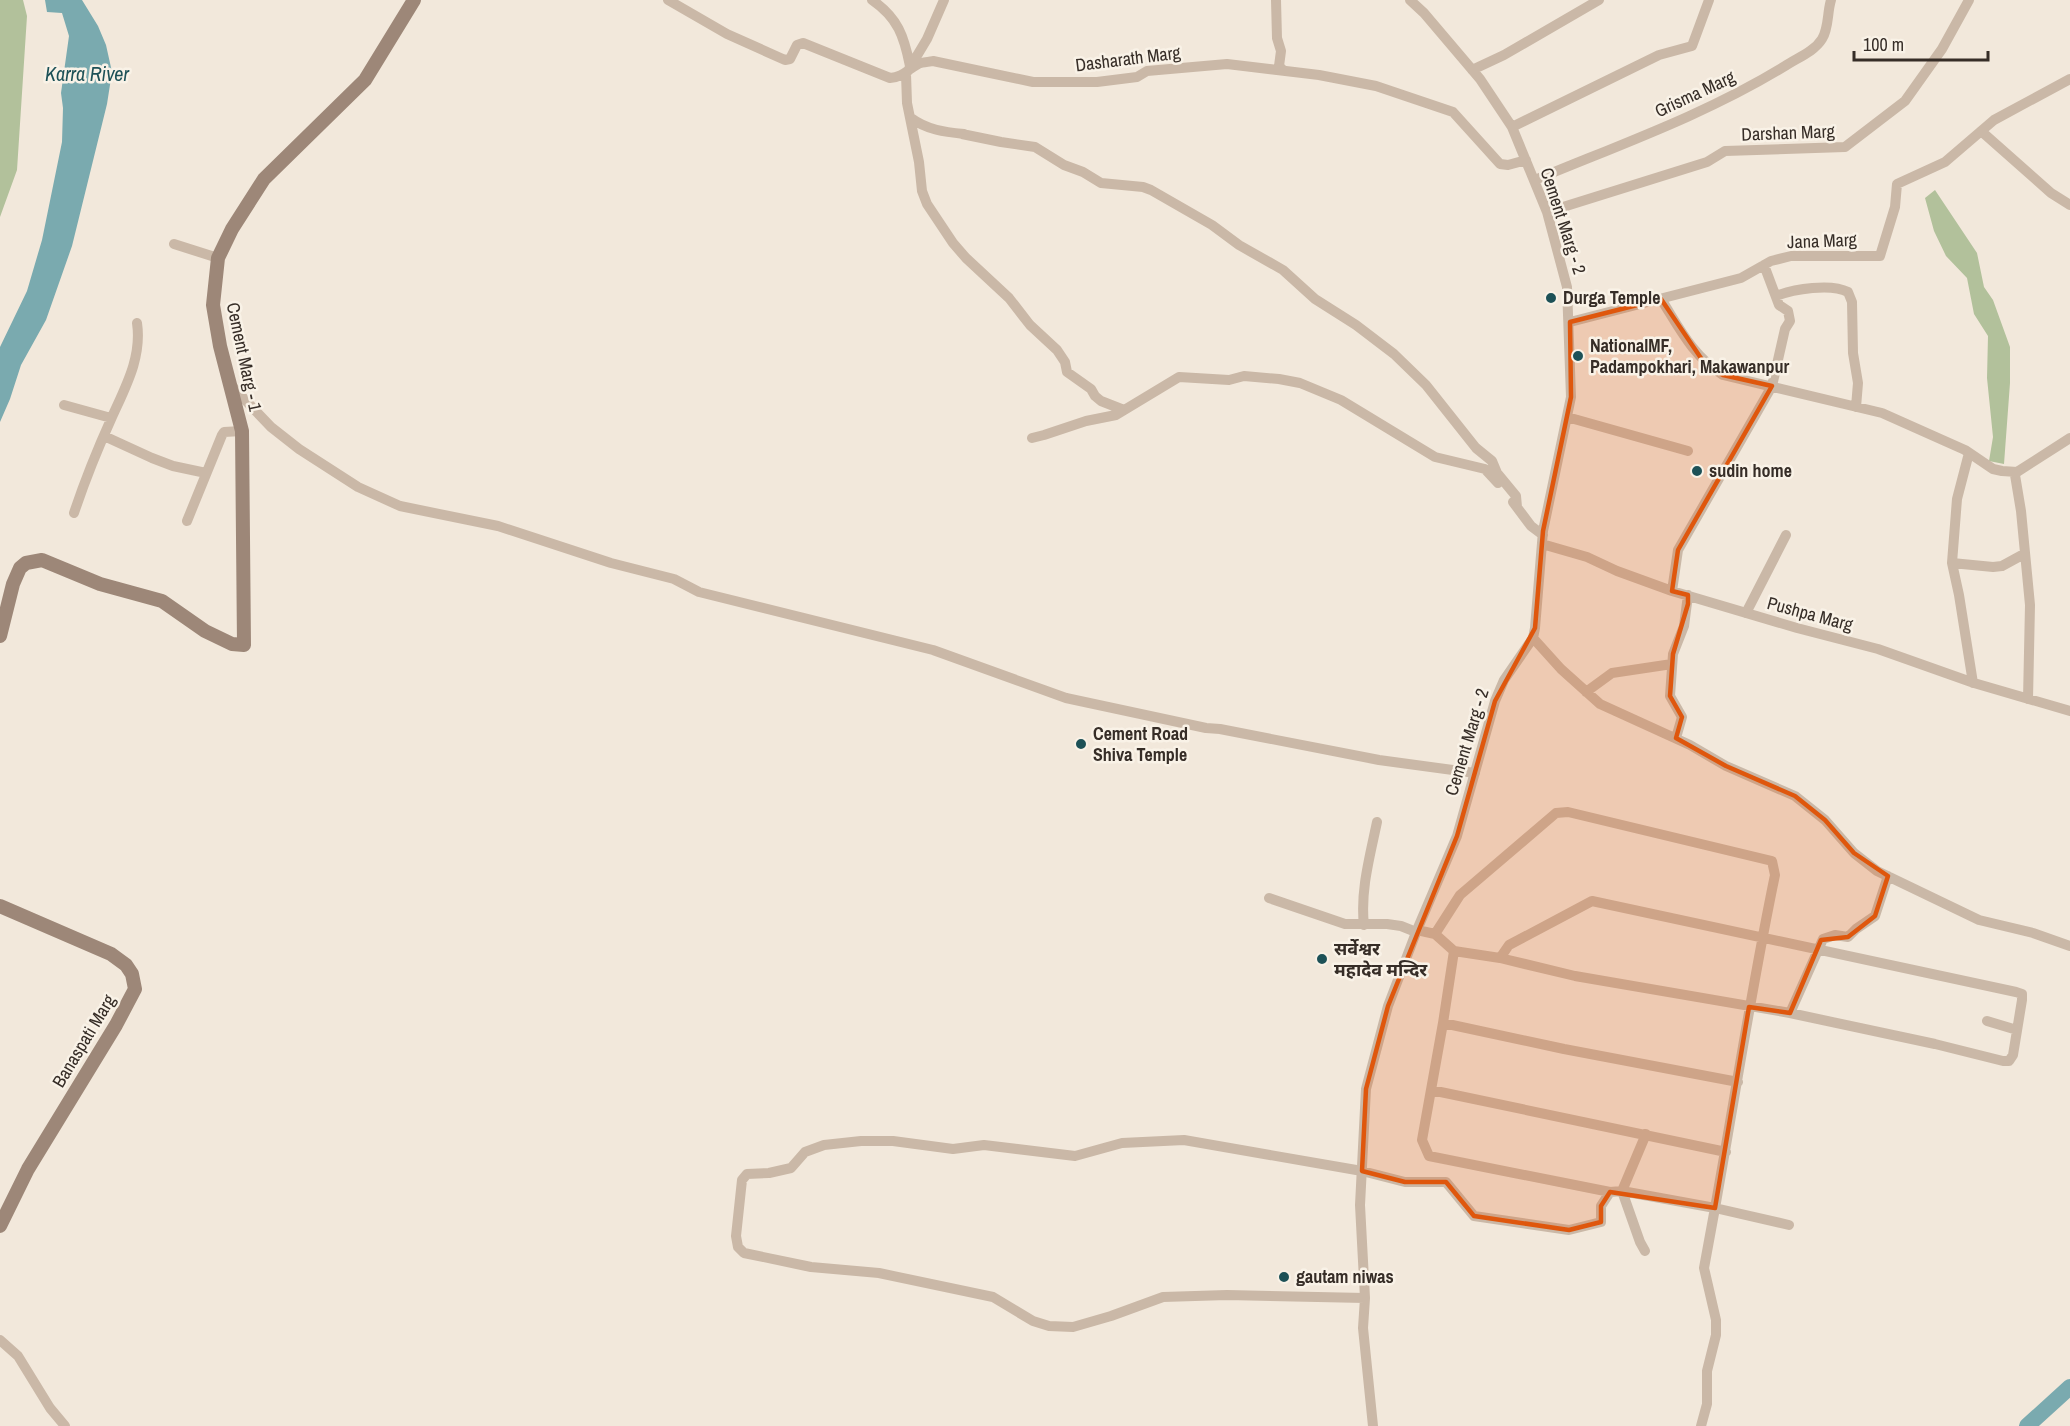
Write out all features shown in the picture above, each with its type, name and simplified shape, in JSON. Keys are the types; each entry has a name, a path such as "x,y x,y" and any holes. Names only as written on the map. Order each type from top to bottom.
{"street":[{"name":"Cement Marg - 1","path":"0,636 16,576 26,563 42,560 90,581 162,601 205,631 232,644 244,645 242,431 220,346 213,305 218,258 232,230 264,179 365,80 414,0"},
{"path":"872,0 892,16 907,50 907,103 922,191 927,204 945,232 966,258 1009,298 1030,325 1057,350 1065,362 1067,372 1091,389 1095,396 1124,410"},
{"path":"908,70 927,39 944,0"},
{"path":"1276,0 1277,38 1281,51 1280,66 1282,69"},
{"name":"Cement Marg - 2","path":"1373,1426 1363,1328 1365,1298 1360,1204 1366,1089 1388,1006 1416,931 1457,836 1495,701 1504,680 1533,638 1542,540 1550,490 1571,397 1567,287 1547,212 1535,180 1512,127 1472,70 1424,13 1410,0"},
{"path":"1472,70 1504,55 1599,0"},
{"path":"1512,127 1659,55 1692,46 1709,0"},
{"name":"Grisma Marg","path":"1535,180 1714,106 1779,69 1815,47 1821,40 1826,31 1831,0"},
{"name":"Darshan Marg","path":"1547,212 1707,162 1725,152 1845,147 1905,101 1942,49 1969,0"},
{"name":"Dasharath Marg","path":"671,1 727,34 785,60 790,59 797,45 803,44 890,78 898,78 919,64 933,61 1033,82 1096,82 1137,77 1147,71 1227,64 1282,69 1376,86 1454,112 1500,164 1508,165 1526,159"},
{"name":"Jana Marg","path":"1570,322 1741,278 1771,261 1791,256 1880,256 1895,207 1897,184 1945,162 1994,120 2070,79"},
{"path":"911,118 917,123 950,134 1026,144 1040,149 1064,165 1083,171 1101,183 1143,187 1178,204 1239,245 1283,270 1315,299 1356,325 1412,371 1437,397 1476,448 1492,461 1497,473 1516,496 1516,507"},
{"path":"1981,131 2051,193 2070,205"},
{"path":"174,244 218,258"},
{"path":"1672,591 1678,550 1772,386 1785,329 1790,321 1788,311 1779,305 1764,265"},
{"path":"1776,296 1792,290 1816,289 1826,286 1848,292 1852,302 1853,353 1858,383 1856,407"},
{"path":"1661,299 1694,352 1705,364 1723,375 1882,413 1969,453 1994,470 2017,472 2070,438"},
{"path":"74,513 111,418 132,372 139,336 137,323"},
{"path":"1032,438 1086,420 1116,415 1179,378 1229,380 1244,376 1300,383 1341,400 1435,457 1485,468 1542,540"},
{"path":"230,384 271,427 299,449 358,487 400,506 498,526 611,562 674,579 699,592 933,650 1066,698 1206,728 1379,760 1475,773"},
{"path":"64,405 111,418"},
{"path":"1567,417 1688,451"},
{"path":"187,521 224,432 242,431"},
{"path":"104,436 173,466 206,473"},
{"path":"1969,453 1957,499 1952,563 1972,683"},
{"path":"2017,472 2015,475 2021,511 2030,605 2028,699"},
{"path":"1746,613 1786,535"},
{"name":"Pushpa Marg","path":"1542,540 1587,557 1617,572 1672,591 1878,649 1972,683 2070,711"},
{"path":"1952,563 1994,567 2002,566 2024,554"},
{"path":"1676,738 1682,717 1670,696 1672,664 1673,654 1684,626 1688,595"},
{"path":"1533,638 1561,669 1600,704 1676,738 1726,766 1795,796 1825,820 1854,853 1877,871 1979,920 2033,933 2070,946"},
{"path":"1586,692 1612,673 1672,664"},
{"path":"1435,934 1460,895 1556,813 1568,813 1772,861 1775,875 1749,1007 1726,1152 1704,1268 1716,1320 1716,1335 1707,1371 1707,1404 1701,1426"},
{"path":"1364,925 1362,909 1364,892 1377,822"},
{"path":"1790,1013 1822,939 1835,935 1848,937 1875,916 1888,876"},
{"path":"1269,898 1345,924 1401,926 1435,934 1454,951 1500,958 1575,976 1790,1013 2002,1061 2009,1061 2013,1055 2022,994 1592,901 1509,945 1500,958"},
{"name":"Banaspati Marg","path":"0,906 111,954 126,965 132,974 135,989 116,1025 27,1169 0,1226"},
{"path":"1454,951 1422,1140 1429,1156 1610,1192 1622,1191 1716,1208 1789,1226"},
{"path":"1987,1021 2017,1030"},
{"path":"1443,1023 1738,1082"},
{"path":"1431,1090 1726,1152"},
{"path":"1645,1251 1622,1191 1646,1134"},
{"path":"1365,1298 1227,1295 1163,1298 1073,1326 1049,1326 1033,1321 993,1297 879,1273 811,1267 744,1253 738,1247 736,1236 742,1180 747,1174 769,1173 791,1168 805,1152 824,1145 861,1141 893,1141 953,1149 984,1145 1074,1156 1122,1143 1184,1140 1362,1171 1405,1182 1446,1182 1474,1216 1569,1230 1601,1222 1602,1201 1610,1192"},
{"path":"0,1340 18,1356 50,1408 65,1426"}],"highlighted area":[{"path":"1661,299 1705,364 1723,375 1772,386 1678,550 1672,591 1688,595 1688,604 1673,654 1670,696 1682,717 1676,738 1726,766 1795,796 1825,820 1854,853 1888,876 1875,916 1848,937 1821,940 1790,1013 1749,1007 1715,1208 1610,1192 1601,1206 1601,1222 1569,1230 1474,1216 1446,1182 1405,1182 1362,1171 1366,1089 1388,1006 1457,836 1495,701 1535,628 1543,531 1571,397 1570,322"}],"green space":[{"path":"0,0 23,0 27,16 17,170 0,217"},
{"path":"1935,190 1977,253 1984,287 1993,300 2010,347 2010,383 2004,464 1989,461 1993,437 1987,378 1988,336 1974,314 1967,278 1946,256 1934,231 1925,198"}],"water":[{"name":"Karra River","path":"45,0 82,0 98,26 106,45 112,72 107,104 72,246 46,320 21,365 0,422 0,347 27,291 42,240 62,142 61,93 69,36 62,13 47,12"}],"waterway":[{"path":"2027,1426 2070,1387"}],"place":[{"name":"Durga Temple","path":"1551,298"},
{"name":"NationalMF, Padampokhari, Makawanpur","path":"1578,356"},
{"name":"sudin home","path":"1697,471"},
{"name":"Cement Road Shiva Temple","path":"1081,744"},
{"name":"सर्वेश्वर महादेव मन्दिर","path":"1322,959"},
{"name":"gautam niwas","path":"1284,1277"}]}
